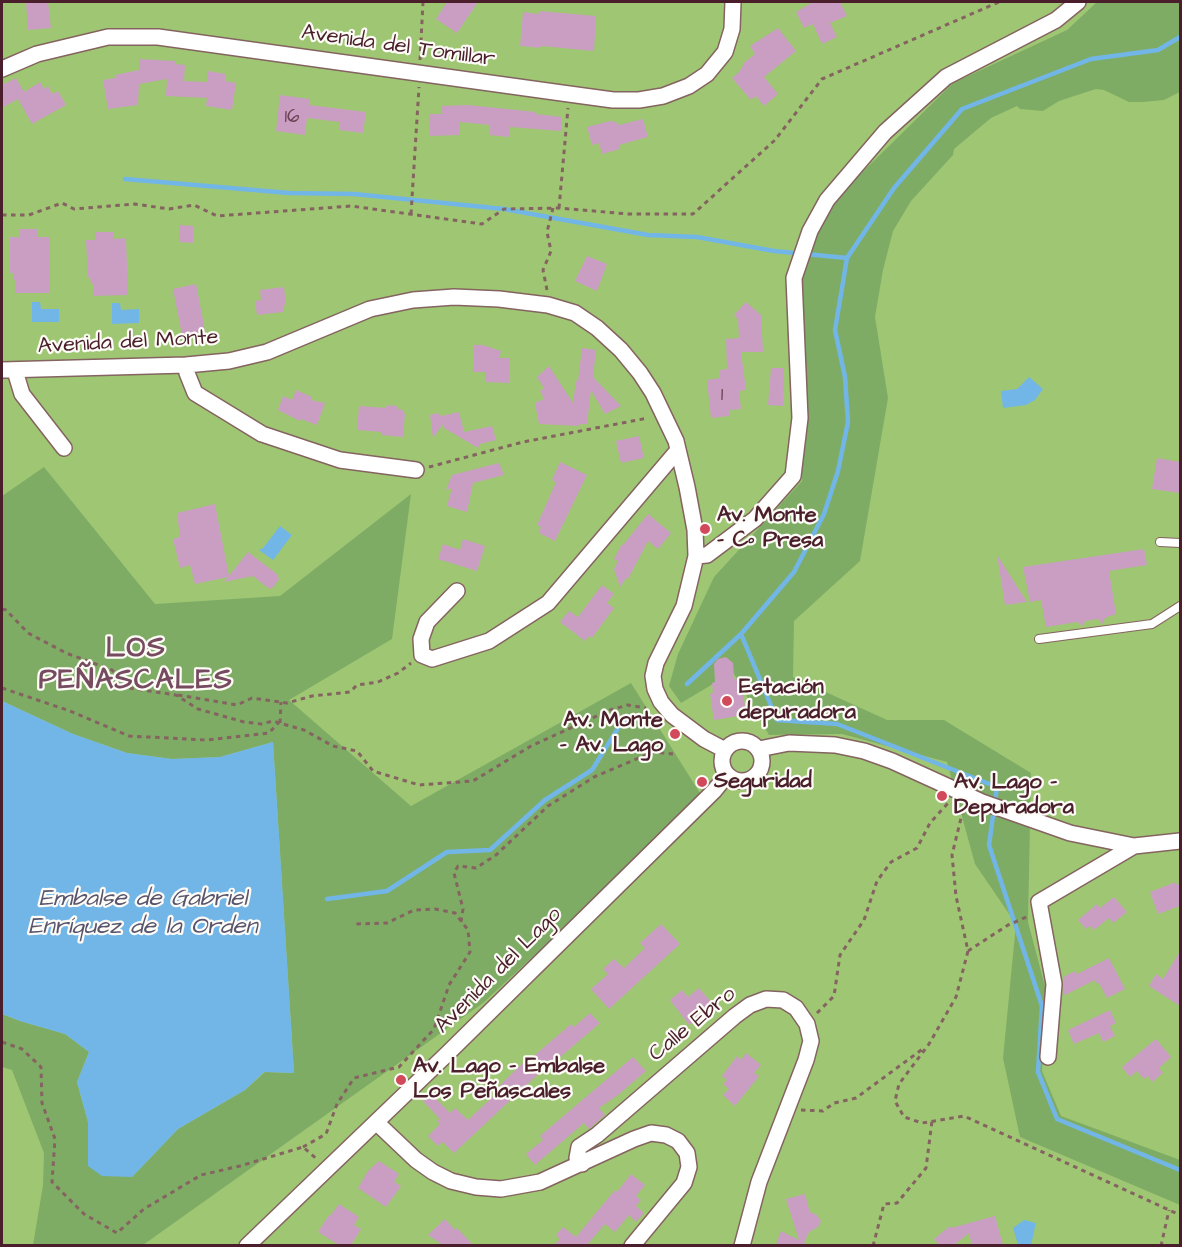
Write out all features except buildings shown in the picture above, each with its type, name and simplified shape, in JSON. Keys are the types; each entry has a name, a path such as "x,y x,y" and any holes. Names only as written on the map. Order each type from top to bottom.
{"street":[{"name":"Avenida del Tomillar","path":"2,69 37,54 108,37 158,37 614,100 639,100 663,96 689,86 707,74 725,52 732,28 733,2"},
{"path":"696,556 707,555 755,519 793,476 800,418 794,278 810,231 827,200 885,132 946,77 1056,20 1078,2"},
{"name":"Avenida del Monte","path":"64,448 22,394 8,371 186,365 229,361 267,352 370,309 412,300 454,297 499,299 574,313 597,328 621,350 640,373 664,415 678,450 693,519 696,556 684,606 656,663 655,689 661,702 672,715 704,739 725,750"},
{"path":"186,365 195,393 262,434 340,460 416,470"},
{"path":"457,591 427,622 421,639 422,655 432,659 489,641 548,603 678,450"},
{"path":"746,741 753,743 759,749 762,765 751,779 743,781 727,775 722,758 730,744 746,741"},
{"path":"759,749 789,743 836,745 855,749 892,761 1006,812 1070,833 1134,846 1180,841"},
{"name":"Avenida del Lago","path":"247,1245 377,1123 727,775"},
{"path":"1048,1057 1054,984 1040,902 1134,846"},
{"name":"Calle Ebro","path":"540,1182 579,1146 597,1135 750,1005 766,999 783,1000 796,1008 807,1023"},
{"path":"742,1245 759,1182 806,1060 811,1041 807,1023"},
{"path":"377,1123 416,1160 433,1172 452,1181 476,1187 501,1189 523,1187 540,1182 651,1133 666,1135 678,1141 687,1153 689,1167 684,1183 632,1245"},
{"path":"597,1135 597,1157"},
{"path":"579,1146 577,1158 582,1164"}],"lane":[{"path":"1160,542 1180,543"},
{"path":"1040,639 1152,624 1180,606"}],"path":[{"path":"411,214 423,2"},
{"path":"2,215 29,215 62,203 74,209 135,204 169,209 194,206 217,216 351,206 482,224 504,209 559,208 628,214 693,214 775,140 822,79 999,2"},
{"path":"559,208 569,94"},
{"path":"549,296 543,270 551,251 547,232 553,208"},
{"path":"416,470 523,442 664,415"},
{"path":"2,609 6,610 28,633 66,653 112,670 129,688 237,705 252,698 287,703 312,696 350,692 357,685 378,682 398,673 422,655"},
{"path":"2,688 70,711 129,736 207,740 268,733 280,722 281,702"},
{"path":"176,695 198,709 244,722 261,724 273,721 304,730 333,746 357,751 373,771 419,784 473,781 531,746 610,710 628,705 645,707 648,711"},
{"path":"461,922 463,909 454,873 458,866 476,868 496,855 548,806 594,777 653,752 673,754"},
{"path":"969,797 952,855 956,896 968,951 956,997 929,1044 899,1084 895,1101 904,1117 922,1123 964,1116 1180,1215"},
{"path":"807,1023 834,996 840,956 864,920 877,881 891,862 918,848 930,823 969,797"},
{"path":"2,1042 22,1049 41,1066 42,1103 54,1139 52,1182 84,1215 117,1233 144,1209 201,1174 240,1166 303,1147 326,1134 337,1104 354,1078 399,1066 434,1029 448,985 470,952 468,930 455,914 435,909 414,910 387,923 355,924"},
{"path":"968,951 1008,925 1041,911"},
{"path":"788,1110 823,1111 834,1103 856,1098 929,1044"},
{"path":"873,1245 884,1204 897,1203 926,1168 932,1122"},
{"path":"303,1147 328,1168"},
{"path":"1161,1245 1169,1210"}],"green space":[{"path":"2,2 1180,2 1180,1245 2,1246"},
{"path":"1097,2 1180,2 1180,92 1164,100 1129,102 1104,90 1096,89 1059,101 1043,111 1020,109 1017,106 991,118 954,149 953,155 911,201 893,231 875,317 888,398 860,561 794,621 793,677 887,720 944,720 1031,773 1028,922 1047,994 1042,1071 1061,1116 1180,1160 1180,1205 1020,1137 1003,1058 1016,924 975,864 947,762 842,734 769,735 733,672 681,703 669,686 678,654 714,577 802,481 798,279 827,207 953,83 1067,30"},
{"path":"44,467 155,604 280,596 411,494 392,639 289,700 411,806 631,683 703,798 483,1003 143,1245 33,1245 43,1185 44,1153 12,1070 2,1067 2,1014 65,1034 89,1052 77,1082 88,1122 88,1165 132,1177 178,1129 245,1090 265,1072 294,1073 273,742 220,757 172,759 127,753 73,734 2,701 2,496"}],"water":[{"path":"32,302 40,302 41,309 59,309 59,322 32,322"},
{"path":"112,303 120,303 121,310 139,309 139,323 112,324"},
{"path":"1029,377 1043,389 1035,400 1026,405 1003,408 1001,391 1017,389"},
{"path":"280,526 292,535 273,560 259,550"},
{"name":"Embalse de Gabriel Enríquez de la Orden","path":"2,701 73,734 127,753 172,759 220,757 273,742 294,1073 264,1072 245,1090 178,1129 132,1177 102,1176 88,1166 88,1122 77,1082 89,1052 65,1034 2,1014"},
{"path":"1024,1220 1036,1223 1031,1245 1018,1245 1013,1228"}],"waterway":[{"path":"687,684 741,634 794,572 824,514 838,471 848,422 845,377 835,330 847,258 894,188 962,109 1091,59 1158,50 1180,37"},
{"path":"125,179 289,193 354,194 504,209 648,235 697,237 774,251 847,258"},
{"path":"741,634 777,720 837,724 997,787 989,845 1042,1006 1038,1072 1057,1119 1180,1170"},
{"path":"327,899 387,891 447,852 490,850 545,800 592,770 620,725 636,717"}],"place":[{"name":"Av. Monte - Cº Presa","path":"705,529"},
{"name":"Estación depuradora","path":"727,701"},
{"name":"Av. Monte - Av. Lago","path":"675,734"},
{"name":"Seguridad","path":"702,782"},
{"name":"Av. Lago - Depuradora","path":"942,796"},
{"name":"Av. Lago - Embalse Los Peñascales","path":"401,1080"}],"district":[{"name":"LOS PEÑASCALES","path":"136,666"}]}
